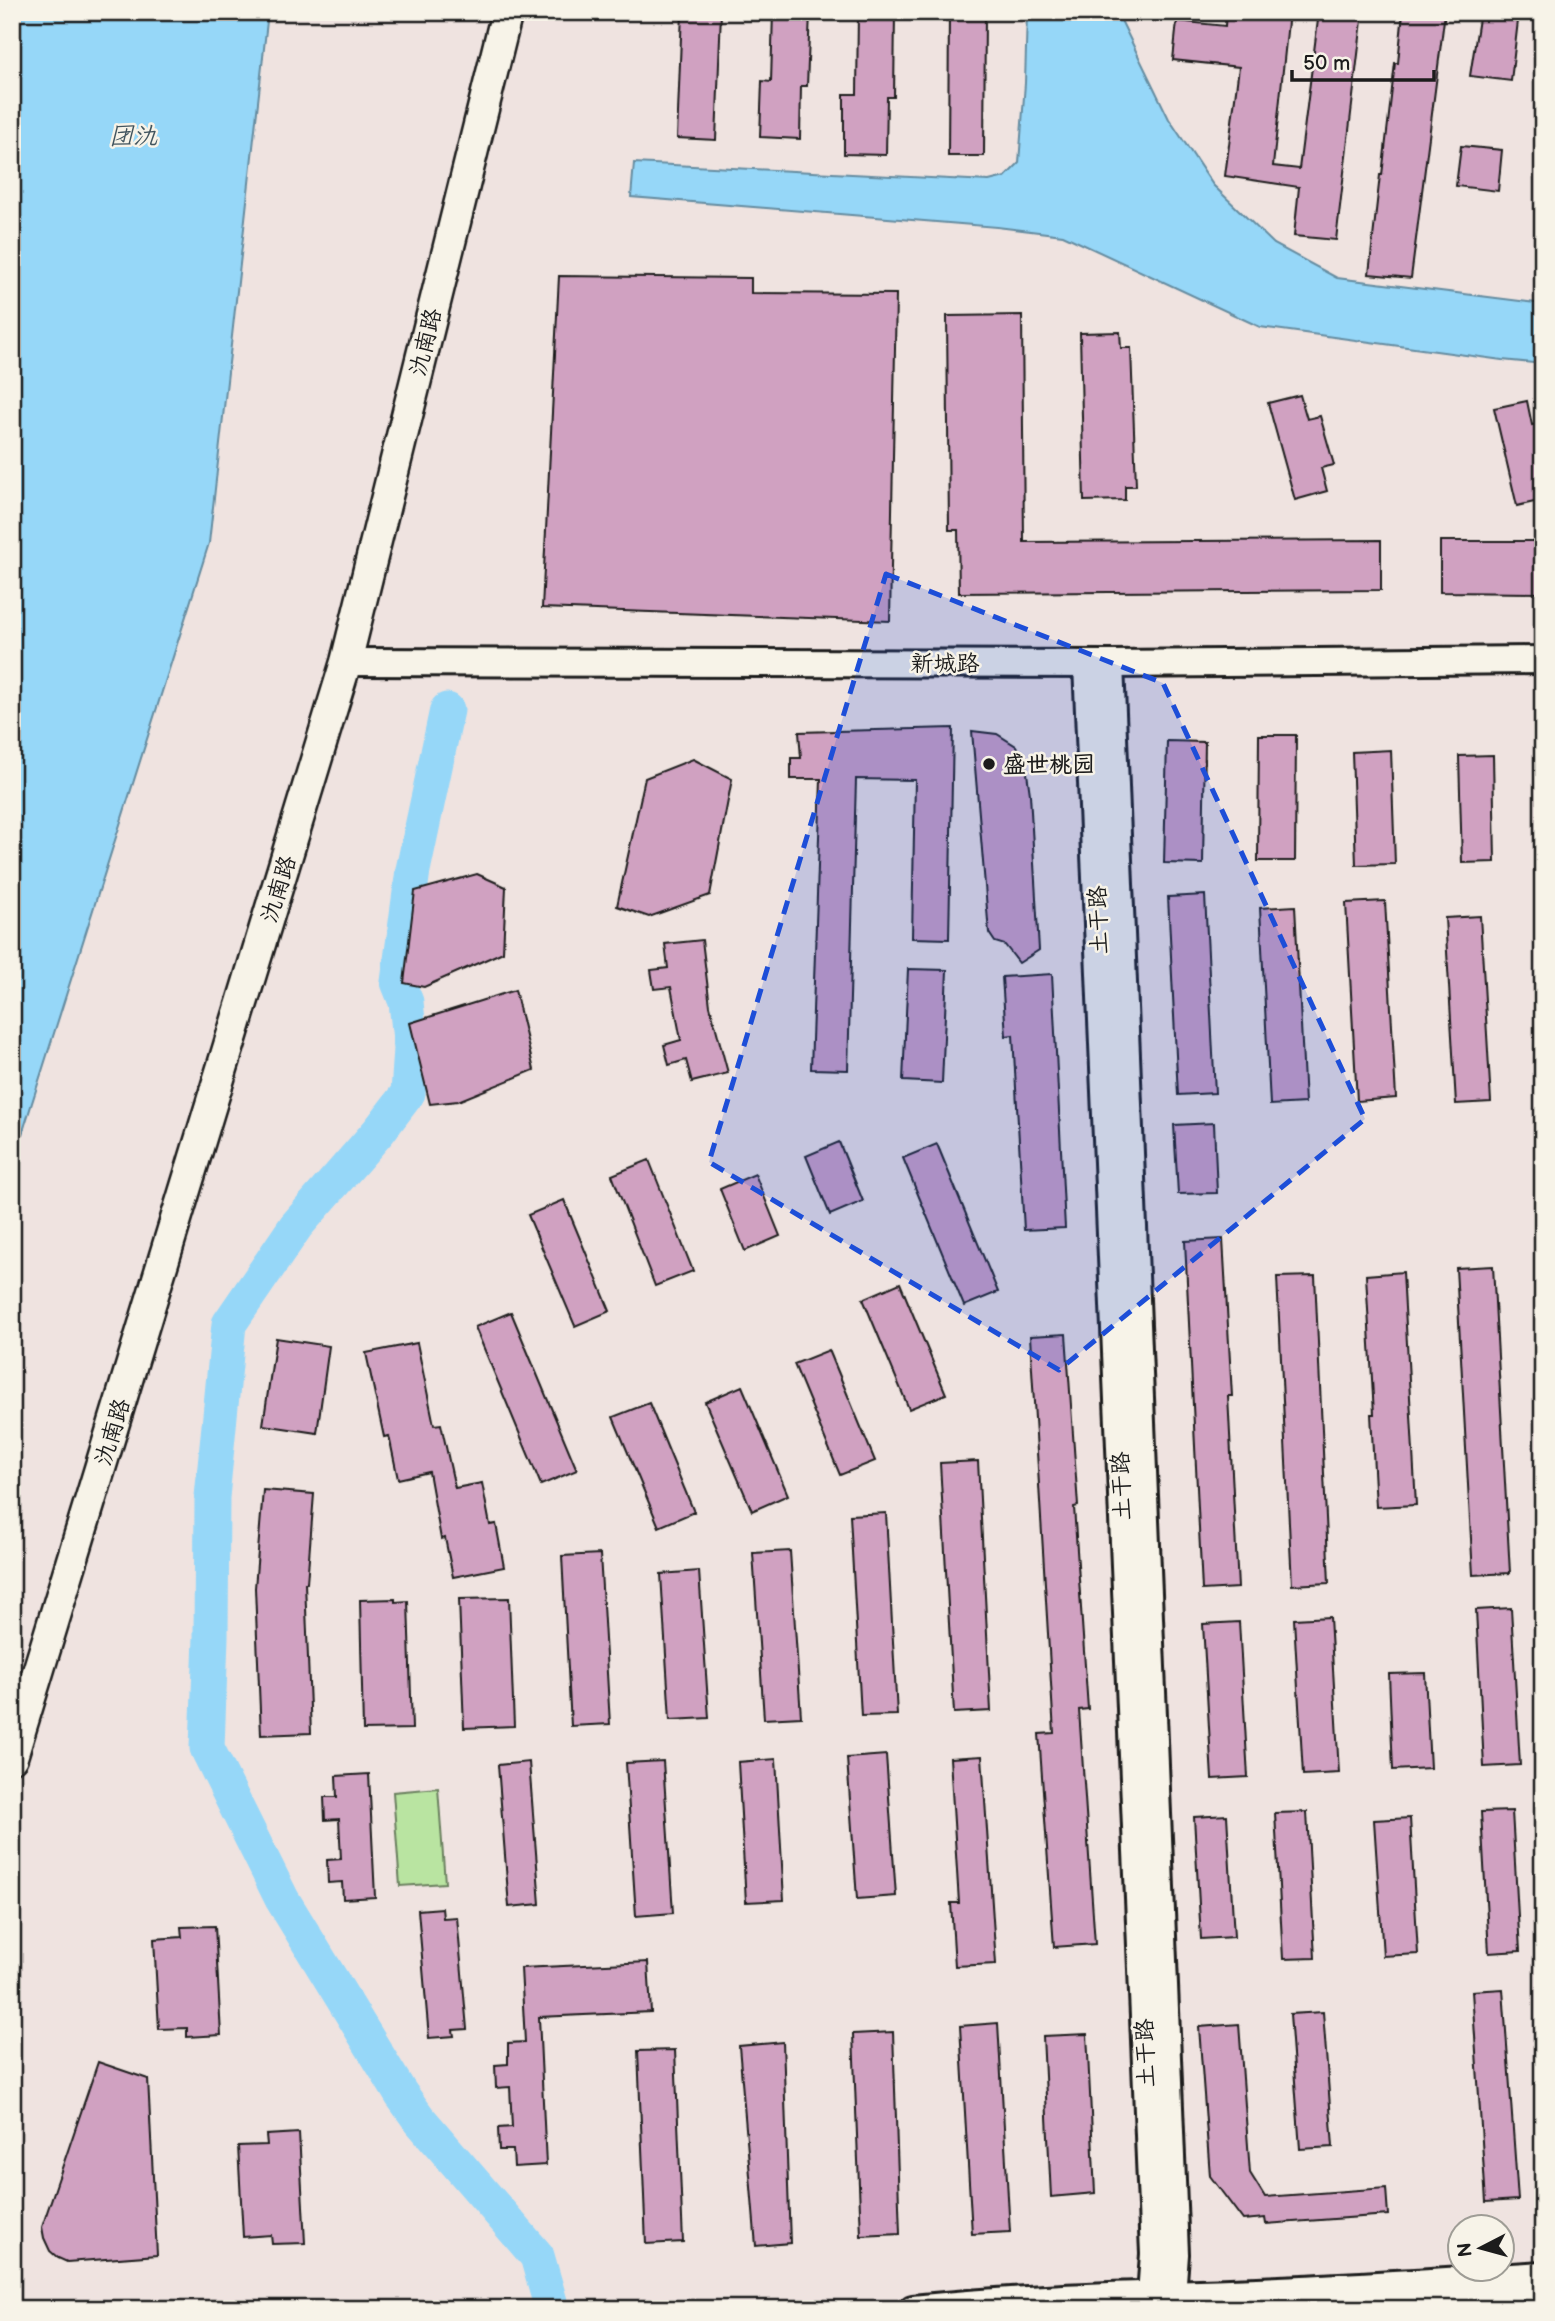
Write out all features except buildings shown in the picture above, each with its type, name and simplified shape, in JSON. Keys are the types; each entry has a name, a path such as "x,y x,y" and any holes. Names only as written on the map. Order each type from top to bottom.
{"main road":[{"name":"氿南路","path":"12,1757 346,662 507,12"}],"street":[{"name":"新城路","path":"346,662 1098,664 1543,660"},
{"name":"土干路","path":"1098,664 1153,2240 1161,2301"},
{"path":"913,2309 984,2302 1161,2301 1543,2275"},
{"path":"1348,2309 1543,2297"}],"highlighted area":[{"path":"886,574 1163,683 1365,1119 1059,1370 709,1162"}],"green space":[{"path":"438,1788 445,1883 400,1886 393,1792"}],"water":[{"name":"团氿","path":"12,12 268,12 209,543 12,1166"},
{"path":"1027,12 1117,12 1169,119 1213,185 1274,244 1337,278 1543,304 1543,364 1260,327 1063,235 997,227 631,197 634,163 989,181 1005,177 1019,163"}],"waterway":[{"path":"447,710 413,870 398,982 406,1002 411,1049 408,1093 379,1131 296,1226 229,1324 212,1497 207,1748 282,1899 401,2094 419,2119 537,2256 552,2309"}],"place":[{"name":"盛世桃园","path":"989,764"}]}
